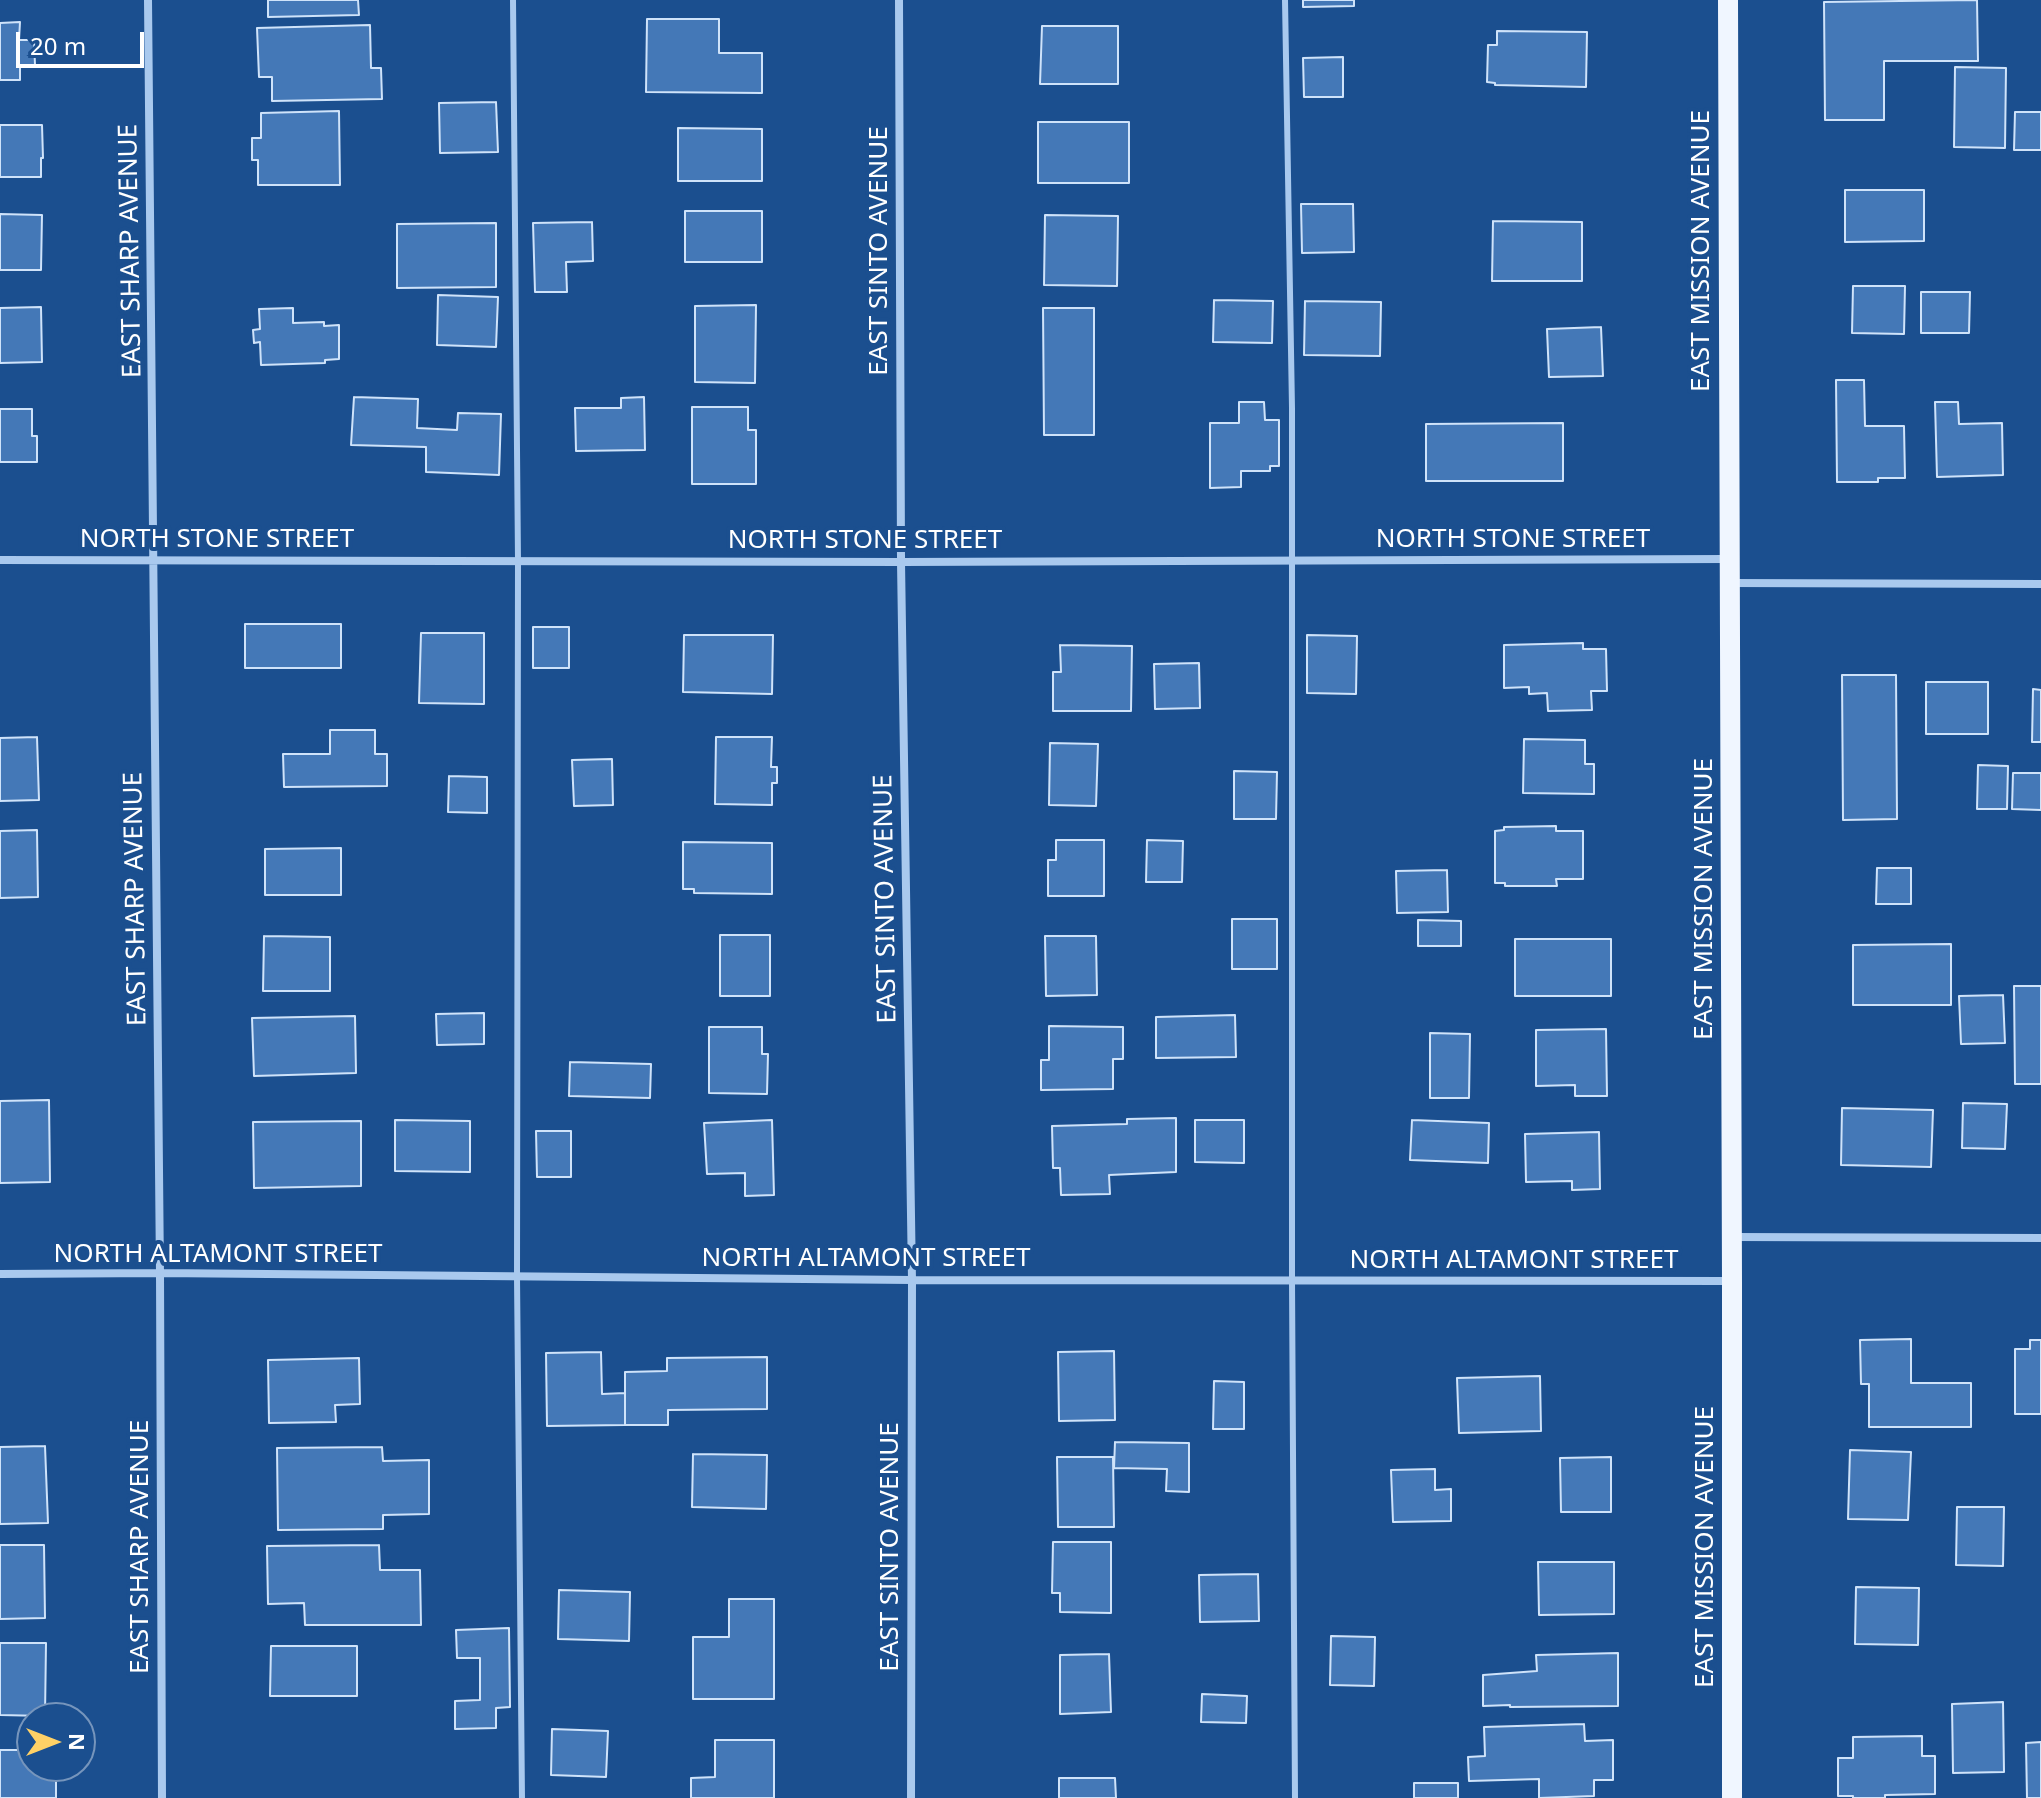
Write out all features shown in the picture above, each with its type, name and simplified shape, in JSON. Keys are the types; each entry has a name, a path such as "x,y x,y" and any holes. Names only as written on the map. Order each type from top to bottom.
{"main road":[{"name":"EAST MISSION AVENUE","path":"1728,0 1732,1798"}],"street":[{"name":"EAST SHARP AVENUE","path":"148,0 162,1798"},
{"name":"EAST SINTO AVENUE","path":"899,0 901,562 912,1280 911,1798"},
{"name":"NORTH STONE STREET","path":"0,560 901,562 1730,559"},
{"path":"1730,583 2041,584"},
{"path":"1732,1237 2041,1238"},
{"name":"NORTH ALTAMONT STREET","path":"0,1274 1732,1282"}],"lane":[{"path":"513,0 522,1798"},
{"path":"1285,0 1292,408 1295,1798"}],"building":[{"path":"268,0 358,0 359,15 268,17"},
{"path":"1303,0 1354,0 1354,6 1303,7"},
{"path":"1977,0 1978,61 1884,61 1884,120 1825,120 1824,2"},
{"path":"647,19 719,19 719,53 762,53 762,93 646,92"},
{"path":"20,22 19,40 34,40 35,65 20,65 20,80 0,80 0,23"},
{"path":"370,25 371,68 381,68 382,99 272,101 272,77 259,77 257,28"},
{"path":"1042,26 1118,26 1118,84 1040,84"},
{"path":"1497,31 1587,32 1586,87 1495,85 1487,82 1488,45 1497,45"},
{"path":"1343,57 1343,97 1304,97 1303,58"},
{"path":"1955,67 2006,68 2005,148 1954,147"},
{"path":"496,102 498,152 440,153 439,103"},
{"path":"339,111 340,185 258,185 258,160 252,160 252,138 261,138 261,113"},
{"path":"2015,112 2041,112 2041,150 2014,150"},
{"path":"1038,122 1129,122 1129,183 1038,183"},
{"path":"0,125 42,125 41,177 0,177"},
{"path":"678,128 762,129 762,181 678,181"},
{"path":"1845,190 1924,190 1924,241 1845,242"},
{"path":"1301,204 1353,204 1354,252 1302,253"},
{"path":"685,211 762,211 762,262 685,262"},
{"path":"0,214 42,215 41,270 0,270"},
{"path":"1045,215 1118,216 1117,286 1044,285"},
{"path":"1493,221 1582,222 1582,281 1492,281"},
{"path":"592,222 593,261 566,262 567,292 535,292 533,223"},
{"path":"496,223 496,287 397,288 397,224"},
{"path":"1853,286 1905,286 1904,334 1852,333"},
{"path":"1921,292 1970,292 1969,333 1921,333"},
{"path":"438,295 498,297 496,347 437,345"},
{"path":"1214,300 1273,301 1272,343 1213,342"},
{"path":"1305,301 1381,302 1380,356 1304,355"},
{"path":"756,305 755,383 695,382 695,306"},
{"path":"41,307 42,362 0,363 0,308"},
{"path":"293,308 293,323 339,325 339,359 325,360 325,363 261,365 260,342 254,343 253,330 260,329 259,309"},
{"path":"1043,308 1094,308 1094,435 1044,435"},
{"path":"1601,327 1603,376 1549,377 1547,329"},
{"path":"1836,380 1864,380 1865,426 1904,426 1905,478 1878,478 1878,482 1837,482"},
{"path":"354,397 418,399 417,428 457,430 458,413 501,414 499,475 426,472 426,447 351,445"},
{"path":"644,397 645,450 576,451 575,408 621,408 621,398"},
{"path":"1239,402 1264,402 1265,420 1279,420 1279,466 1270,466 1270,471 1241,471 1241,487 1210,488 1210,423 1239,423"},
{"path":"1935,402 1958,402 1959,424 2002,423 2003,475 1937,477"},
{"path":"692,407 748,407 748,430 756,430 756,484 692,484"},
{"path":"0,409 32,409 32,436 37,436 37,462 0,462"},
{"path":"1563,423 1563,481 1426,481 1426,424"},
{"path":"245,624 341,624 341,668 245,668"},
{"path":"533,627 569,627 569,668 533,668"},
{"path":"421,633 484,633 484,704 419,703"},
{"path":"684,635 773,635 772,694 683,692"},
{"path":"1307,635 1357,636 1356,694 1307,693"},
{"path":"1583,643 1583,649 1606,649 1607,691 1591,691 1592,710 1548,711 1547,693 1529,694 1529,687 1504,688 1504,645"},
{"path":"1060,645 1132,646 1131,711 1053,711 1053,672 1061,672"},
{"path":"1199,663 1200,708 1155,709 1154,664"},
{"path":"1842,675 1896,675 1897,819 1843,820"},
{"path":"1926,682 1988,682 1988,734 1926,734"},
{"path":"2033,689 2041,690 2041,742 2032,742"},
{"path":"330,730 375,730 375,754 387,754 387,786 284,787 283,754 330,754"},
{"path":"37,737 39,800 0,801 0,738"},
{"path":"716,737 772,737 771,767 777,767 777,783 772,783 772,805 715,804"},
{"path":"1524,739 1585,740 1585,764 1594,764 1594,794 1523,793"},
{"path":"1050,743 1098,744 1096,806 1049,805"},
{"path":"612,759 613,805 574,806 572,760"},
{"path":"1978,765 2008,766 2007,809 1977,809"},
{"path":"1234,771 1277,772 1276,819 1234,819"},
{"path":"2013,773 2041,773 2041,810 2012,809"},
{"path":"449,776 487,777 487,813 448,812"},
{"path":"1556,826 1556,831 1583,831 1583,879 1556,879 1557,886 1505,886 1505,883 1495,883 1495,831 1504,830 1504,827"},
{"path":"37,830 38,897 0,898 0,831"},
{"path":"1056,840 1104,840 1104,896 1048,896 1048,860 1056,860"},
{"path":"1147,840 1183,841 1182,882 1146,882"},
{"path":"683,842 772,843 772,894 694,893 694,889 683,889"},
{"path":"341,848 341,895 265,895 265,849"},
{"path":"1877,868 1911,868 1911,904 1876,904"},
{"path":"1447,870 1448,912 1397,913 1396,871"},
{"path":"1232,919 1277,919 1277,969 1232,969"},
{"path":"1418,920 1461,921 1461,946 1418,946"},
{"path":"720,935 770,935 770,996 720,996"},
{"path":"264,936 330,937 330,991 263,991"},
{"path":"1045,936 1096,936 1097,995 1046,996"},
{"path":"1515,939 1611,939 1611,996 1515,996"},
{"path":"1951,944 1951,1005 1853,1005 1853,945"},
{"path":"2014,986 2041,986 2041,1084 2015,1084"},
{"path":"2003,995 2005,1043 1961,1044 1959,996"},
{"path":"484,1013 484,1044 437,1045 436,1014"},
{"path":"1235,1015 1236,1057 1156,1058 1156,1017"},
{"path":"355,1016 356,1073 254,1076 252,1018"},
{"path":"1049,1026 1123,1027 1123,1059 1113,1059 1113,1089 1041,1090 1041,1060 1049,1060"},
{"path":"709,1027 762,1027 762,1054 768,1054 767,1094 709,1093"},
{"path":"1606,1029 1607,1096 1575,1096 1575,1085 1536,1086 1536,1030"},
{"path":"1430,1033 1470,1034 1469,1098 1430,1098"},
{"path":"570,1062 651,1064 650,1098 569,1096"},
{"path":"49,1100 50,1182 0,1183 0,1101"},
{"path":"1963,1103 2007,1104 2005,1149 1962,1148"},
{"path":"1842,1108 1933,1110 1931,1167 1841,1165"},
{"path":"1176,1118 1176,1172 1109,1175 1110,1194 1061,1195 1060,1168 1053,1168 1052,1126 1127,1124 1127,1119"},
{"path":"395,1120 470,1121 470,1172 395,1171"},
{"path":"772,1120 774,1195 745,1196 745,1173 707,1174 704,1123"},
{"path":"1195,1120 1244,1120 1244,1163 1195,1162"},
{"path":"1412,1120 1489,1123 1488,1163 1410,1160"},
{"path":"361,1121 361,1186 254,1188 253,1122"},
{"path":"536,1131 571,1131 571,1177 537,1177"},
{"path":"1599,1132 1600,1189 1572,1190 1572,1181 1526,1182 1525,1134"},
{"path":"1911,1339 1911,1383 1971,1383 1971,1427 1869,1427 1869,1384 1861,1384 1860,1340"},
{"path":"2030,1340 2041,1340 2041,1414 2015,1414 2015,1349 2030,1349"},
{"path":"1114,1351 1115,1420 1059,1421 1058,1352"},
{"path":"601,1352 602,1394 625,1393 625,1425 547,1426 546,1353"},
{"path":"767,1357 767,1409 668,1410 668,1425 625,1425 625,1372 667,1371 667,1358"},
{"path":"359,1358 360,1404 335,1405 336,1422 269,1423 268,1360"},
{"path":"1540,1376 1541,1431 1459,1433 1457,1378"},
{"path":"1214,1381 1244,1382 1244,1429 1213,1429"},
{"path":"1115,1442 1189,1443 1189,1492 1166,1491 1167,1469 1114,1468"},
{"path":"45,1446 48,1523 0,1524 0,1447"},
{"path":"382,1447 383,1461 429,1460 429,1514 383,1515 383,1529 278,1530 277,1448"},
{"path":"1850,1450 1911,1452 1908,1520 1848,1519"},
{"path":"693,1454 767,1455 766,1509 692,1507"},
{"path":"1057,1457 1113,1457 1114,1527 1058,1527"},
{"path":"1611,1457 1611,1512 1561,1512 1560,1458"},
{"path":"1435,1469 1435,1490 1451,1489 1451,1521 1393,1522 1391,1470"},
{"path":"1957,1507 2004,1507 2003,1566 1956,1565"},
{"path":"1053,1542 1111,1542 1111,1613 1060,1612 1060,1593 1052,1593"},
{"path":"0,1545 44,1545 45,1618 0,1619"},
{"path":"379,1545 380,1570 420,1570 421,1625 305,1625 304,1603 268,1604 267,1546"},
{"path":"1538,1562 1614,1562 1614,1614 1539,1615"},
{"path":"1258,1574 1259,1621 1200,1622 1199,1575"},
{"path":"1856,1587 1919,1588 1918,1645 1855,1644"},
{"path":"559,1590 630,1592 629,1641 558,1639"},
{"path":"729,1599 774,1599 774,1699 693,1699 693,1637 729,1637"},
{"path":"509,1628 510,1707 496,1708 496,1728 455,1729 455,1701 480,1700 480,1658 457,1658 456,1630"},
{"path":"1331,1636 1375,1637 1374,1686 1330,1685"},
{"path":"0,1643 46,1643 45,1702 16,1702 16,1715 0,1715"},
{"path":"271,1646 357,1646 357,1696 270,1696"},
{"path":"1618,1653 1618,1706 1483,1706 1483,1675 1537,1671 1536,1655"},
{"path":"1109,1654 1111,1712 1060,1714 1060,1655"},
{"path":"1202,1694 1247,1696 1246,1723 1201,1722"},
{"path":"2003,1702 2004,1772 1953,1773 1952,1704"},
{"path":"1584,1724 1585,1741 1613,1740 1613,1780 1594,1780 1594,1796 1539,1798 1539,1779 1469,1781 1468,1757 1485,1756 1484,1727"},
{"path":"552,1729 608,1731 606,1777 551,1775"},
{"path":"1922,1736 1922,1756 1935,1756 1935,1794 1885,1795 1885,1798 1838,1796 1838,1758 1853,1758 1853,1737"},
{"path":"715,1740 774,1740 774,1798 691,1798 691,1778 715,1777"},
{"path":"2041,1742 2041,1798 2027,1798 2026,1743"},
{"path":"0,1750 16,1750 16,1782 56,1782 56,1798 0,1798"},
{"path":"1059,1778 1115,1778 1116,1798 1059,1798"},
{"path":"1414,1783 1458,1783 1458,1798 1414,1798"}]}
